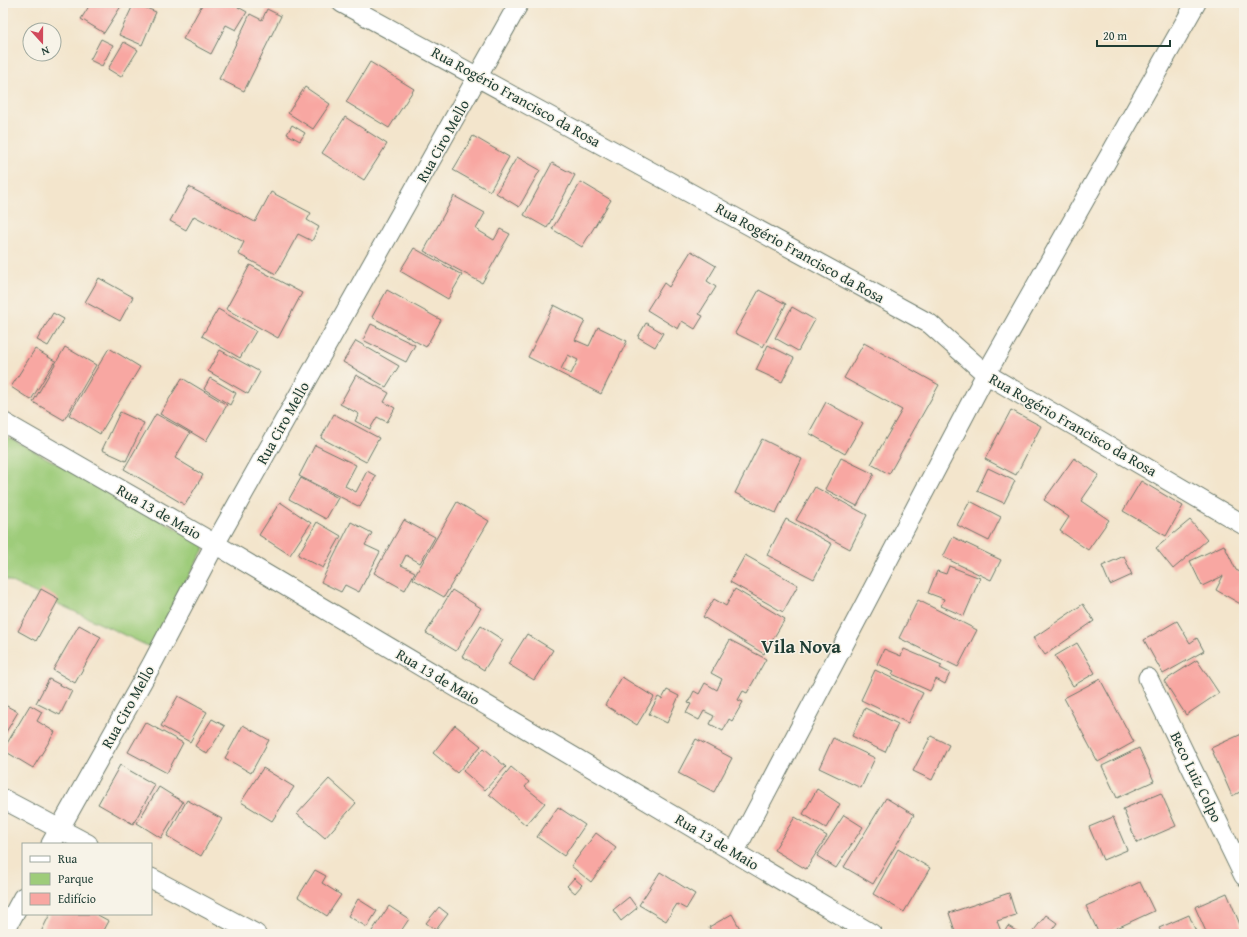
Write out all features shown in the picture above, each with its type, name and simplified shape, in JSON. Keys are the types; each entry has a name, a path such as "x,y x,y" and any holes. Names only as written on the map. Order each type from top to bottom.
{"street":[{"name":"Rua Rogério Francisco da Rosa","path":"342,3 930,324 986,374 1244,525"},
{"name":"Rua Ciro Mello","path":"55,836 152,664 215,544 479,77 519,3"},
{"path":"734,853 986,374 1196,3"},
{"name":"Rua 13 de Maio","path":"3,422 215,544 872,934"},
{"name":"Beco Luiz Colpo","path":"1148,678 1244,876"},
{"path":"3,799 55,836 84,843"},
{"path":"152,879 256,934"},
{"path":"3,934 22,899"}],"green space":[{"path":"3,434 206,545 150,647 3,578"}],"building":[{"path":"91,3 123,3 104,33 81,19"},
{"path":"134,3 156,12 142,45 119,35"},
{"path":"203,3 231,3 247,12 236,30 226,25 211,54 183,39"},
{"path":"267,9 281,16 244,91 219,79 250,14 262,20"},
{"path":"101,39 113,45 102,66 90,60"},
{"path":"124,42 138,50 121,77 108,69"},
{"path":"370,62 414,89 389,128 346,102"},
{"path":"305,87 330,104 313,129 288,113"},
{"path":"345,117 387,144 364,180 322,153"},
{"path":"292,125 305,133 300,141 287,134"},
{"path":"473,136 509,157 490,191 453,170"},
{"path":"517,157 540,170 519,207 496,193"},
{"path":"552,163 575,175 547,228 524,215"},
{"path":"581,182 611,200 582,247 552,229"},
{"path":"189,187 255,222 271,192 311,213 307,220 319,227 312,241 298,234 276,274 238,254 244,242 194,216 186,230 170,221"},
{"path":"454,196 485,213 476,229 494,240 500,229 510,234 482,283 424,251"},
{"path":"414,248 462,275 448,299 400,271"},
{"path":"691,251 716,266 707,281 716,287 699,314 703,316 695,329 682,321 678,329 647,310 664,283 669,287"},
{"path":"250,265 302,293 278,338 226,309"},
{"path":"99,278 133,297 120,321 85,302"},
{"path":"387,290 441,320 426,347 372,317"},
{"path":"759,290 786,304 763,347 735,333"},
{"path":"554,305 585,321 575,340 589,346 598,327 627,341 601,394 528,357","holes":["568,355 578,360 571,374 561,369"]},
{"path":"792,307 815,320 798,351 775,338"},
{"path":"218,309 256,331 240,358 202,336"},
{"path":"53,313 64,319 48,346 37,340"},
{"path":"646,323 663,333 655,347 638,337"},
{"path":"371,324 415,345 406,362 363,340"},
{"path":"356,341 399,366 386,387 343,362"},
{"path":"864,343 939,385 889,474 871,464 902,410 844,378"},
{"path":"768,345 794,358 782,382 756,370"},
{"path":"65,347 96,365 64,420 33,402"},
{"path":"109,348 140,367 100,434 69,415"},
{"path":"35,349 55,361 31,400 11,387"},
{"path":"220,350 260,372 248,394 208,371"},
{"path":"356,375 389,393 384,402 395,408 387,422 377,417 370,429 355,421 359,414 340,404"},
{"path":"182,378 227,405 206,441 160,414"},
{"path":"210,378 236,393 230,405 204,389"},
{"path":"826,402 863,423 845,454 809,433"},
{"path":"1011,410 1041,426 1016,475 985,459"},
{"path":"120,412 144,423 126,461 102,450"},
{"path":"156,414 190,433 175,458 203,475 185,505 124,469"},
{"path":"334,414 379,438 366,462 321,438"},
{"path":"762,439 802,459 776,513 735,493"},
{"path":"315,445 356,465 345,486 356,492 367,471 376,476 360,507 299,476"},
{"path":"841,458 874,474 857,506 825,489"},
{"path":"1074,458 1099,475 1081,501 1109,520 1088,550 1060,531 1069,517 1044,500"},
{"path":"988,468 1015,481 1004,503 977,491"},
{"path":"301,478 338,498 326,519 289,499"},
{"path":"1141,481 1183,506 1166,536 1123,511"},
{"path":"815,487 867,515 850,549 796,520"},
{"path":"970,501 1001,517 989,541 957,525"},
{"path":"280,502 311,523 290,555 259,535"},
{"path":"457,502 489,521 444,597 413,579"},
{"path":"786,519 832,544 814,579 767,555"},
{"path":"404,520 435,537 420,563 406,555 401,565 415,572 405,590 374,573"},
{"path":"1190,520 1207,540 1173,569 1156,548"},
{"path":"317,522 341,536 323,568 298,555"},
{"path":"351,522 372,533 365,545 380,552 359,592 345,585 341,592 321,582"},
{"path":"953,537 1001,560 991,580 943,557"},
{"path":"1224,545 1236,570 1244,574 1244,606 1216,590 1223,576 1202,586 1190,561"},
{"path":"745,555 798,585 783,612 730,582"},
{"path":"1124,556 1132,575 1110,585 1102,566"},
{"path":"949,566 980,578 964,616 941,606 944,599 928,593 937,571 946,574"},
{"path":"41,589 59,599 36,641 18,631"},
{"path":"735,589 785,619 764,654 703,617 714,599 726,606"},
{"path":"452,590 481,608 456,651 426,633"},
{"path":"918,600 977,630 958,667 899,638"},
{"path":"1083,604 1094,621 1045,655 1033,638"},
{"path":"1177,621 1190,643 1197,638 1204,651 1163,674 1144,640"},
{"path":"79,625 101,637 75,683 53,670"},
{"path":"481,626 503,640 484,670 462,656"},
{"path":"527,634 553,650 534,680 508,664"},
{"path":"730,640 766,659 747,693 743,691 738,700 743,702 732,721 729,719 723,731 710,724 714,716 704,711 699,720 686,713 691,704 688,703 694,691 699,694 705,683 717,690 722,679 711,673"},
{"path":"1077,643 1095,673 1073,686 1055,656"},
{"path":"884,649 901,656 904,649 942,665 940,668 950,673 945,684 936,679 930,691 892,674 894,671 877,664"},
{"path":"1197,660 1219,693 1186,715 1164,681"},
{"path":"875,670 923,693 908,723 861,700"},
{"path":"622,677 654,697 637,725 605,705"},
{"path":"49,679 72,691 60,715 36,703"},
{"path":"1100,679 1134,742 1098,762 1064,698"},
{"path":"667,690 679,696 667,723 649,714 658,697 662,699"},
{"path":"178,696 207,712 190,742 161,726"},
{"path":"3,704 18,712 3,737"},
{"path":"30,705 42,712 37,721 55,732 33,768 3,750"},
{"path":"865,708 898,724 885,752 852,736"},
{"path":"212,719 225,726 207,754 195,746"},
{"path":"145,722 183,743 167,773 128,752"},
{"path":"243,725 269,740 251,773 225,758"},
{"path":"455,725 481,746 457,773 433,753"},
{"path":"1244,733 1244,790 1232,796 1211,748"},
{"path":"931,736 949,745 932,780 913,771"},
{"path":"833,738 875,758 861,788 819,768"},
{"path":"696,739 732,758 714,792 678,773"},
{"path":"484,748 506,767 485,790 463,771"},
{"path":"1139,748 1154,781 1117,798 1102,766"},
{"path":"120,765 155,785 133,824 98,804"},
{"path":"511,767 529,782 525,787 545,803 526,825 489,794"},
{"path":"263,768 294,787 272,821 241,802"},
{"path":"329,779 356,803 325,838 297,814"},
{"path":"159,787 183,802 161,838 137,823"},
{"path":"817,789 840,804 826,828 803,814"},
{"path":"1161,793 1176,826 1137,843 1123,809"},
{"path":"886,798 914,815 873,884 844,867"},
{"path":"187,800 222,819 201,856 167,836"},
{"path":"558,807 585,825 564,856 537,837"},
{"path":"844,815 863,827 836,868 817,856"},
{"path":"795,817 827,836 806,869 774,850"},
{"path":"1113,817 1127,850 1103,860 1089,827"},
{"path":"596,833 616,848 591,882 571,866"},
{"path":"898,849 930,868 904,912 873,894"},
{"path":"315,870 326,876 322,883 341,895 327,916 298,897"},
{"path":"660,872 695,894 686,909 677,904 666,921 639,905"},
{"path":"574,878 582,885 575,893 567,886"},
{"path":"1140,882 1154,911 1104,934 1099,934 1086,906"},
{"path":"1009,893 1016,915 997,921 1002,934 956,934 949,913"},
{"path":"1227,893 1244,934 1207,934 1195,907"},
{"path":"629,897 637,908 621,921 613,910"},
{"path":"358,899 377,911 367,927 348,916"},
{"path":"389,906 409,919 399,934 370,934"},
{"path":"439,907 448,914 436,930 426,923"},
{"path":"732,914 743,934 713,934 709,927"},
{"path":"50,915 98,915 109,921 102,934 40,934"},
{"path":"1046,915 1057,923 1049,934 1031,934"},
{"path":"1189,915 1197,934 1162,934 1159,928"},
{"path":"1008,926 1021,934 1003,934"}],"district":[{"name":"Vila Nova","path":"801,646"}]}
